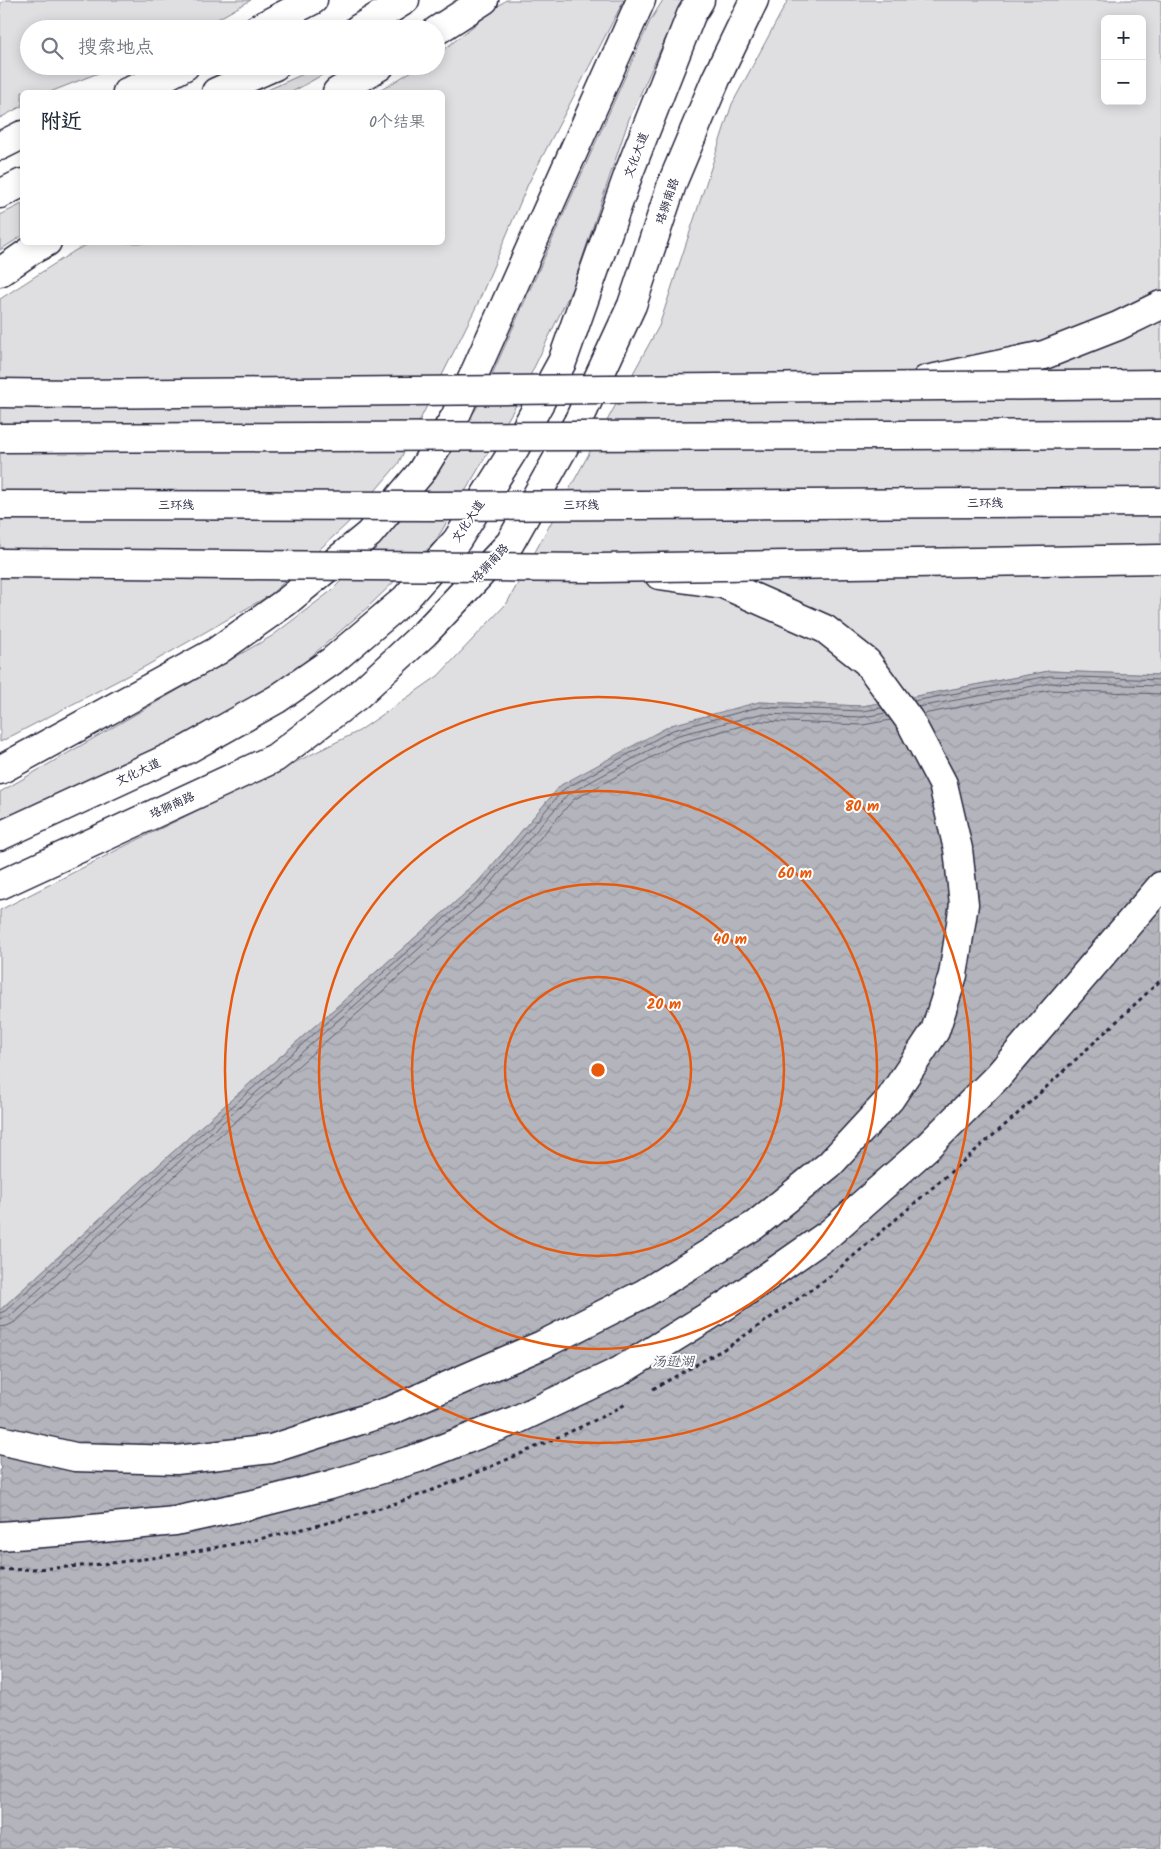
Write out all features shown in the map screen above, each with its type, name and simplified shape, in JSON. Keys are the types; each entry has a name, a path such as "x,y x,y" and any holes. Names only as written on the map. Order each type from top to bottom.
{"main road":[{"path":"270,20 295,0"},
{"path":"273,20 313,0"},
{"path":"373,20 405,0"},
{"path":"445,25 484,0"},
{"path":"0,770 217,651 278,608 369,534 421,472 455,417 641,0"},
{"name":"文化大道","path":"0,836 188,749 277,699 332,661 405,599 457,540 515,448 562,362 630,170 691,15 700,0"},
{"name":"珞狮南路","path":"0,885 275,758 357,696 425,633 510,543 578,422 632,305 673,181 716,79 754,0"},
{"path":"131,90 168,75"},
{"path":"221,90 255,75"},
{"path":"340,90 365,75"},
{"path":"0,146 20,137"},
{"path":"0,194 20,184"},
{"path":"0,272 41,245"},
{"path":"894,386 1044,355 1118,326 1161,305"},
{"path":"0,393 74,394 1161,384"},
{"path":"0,438 1161,434"},
{"name":"三环线","path":"0,505 434,506 1161,502"},
{"path":"0,563 600,568 1161,559"},
{"path":"0,1440 75,1457 176,1460 271,1449 392,1410 542,1344 645,1293 755,1225 830,1164 890,1099 934,1031 953,975 964,904 958,849 943,784 910,721 867,662 825,629 723,584 600,568"},
{"path":"0,1536 71,1532 175,1521 330,1485 418,1458 516,1420 620,1371 728,1304 830,1232 918,1155 997,1077 1161,886"}],"shaded area":[{"path":"5,0 251,0 216,20 20,20 20,75 93,75 55,90 20,90 20,107 0,118 0,4"},
{"path":"506,0 624,0 528,184 478,303 398,464 347,524 270,595 146,666 0,742 0,299 87,245 445,245 445,90 381,90 405,75 445,75 445,49"},
{"path":"663,0 683,0 629,119 572,289 514,409 435,542 368,607 284,680 123,767 0,822 0,792 272,636 331,591 404,517 478,406 650,21"},
{"path":"788,0 1161,0 1161,675 1049,671 863,706 759,702 561,785 477,883 197,1130 0,1310 0,910 127,845 359,731 438,676 507,603 659,326 732,104"},
{"path":"301,75 322,75 296,90 267,90"},
{"path":"20,205 20,237 0,250 0,215"}],"water":[{"name":"汤逊湖","path":"1049,671 1161,675 1161,1849 0,1849 0,1470 2,1469 0,1464 0,1310 197,1130 477,883 561,785 671,725 759,702 863,706"}]}
